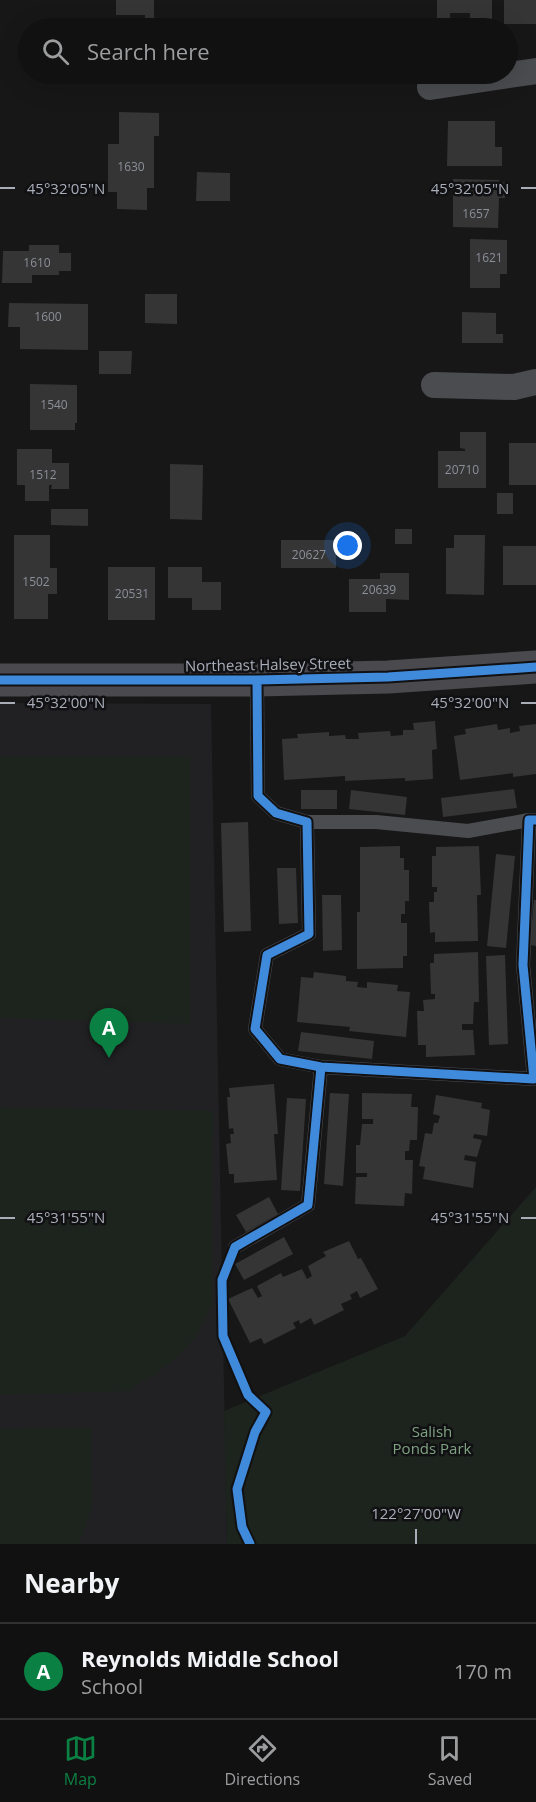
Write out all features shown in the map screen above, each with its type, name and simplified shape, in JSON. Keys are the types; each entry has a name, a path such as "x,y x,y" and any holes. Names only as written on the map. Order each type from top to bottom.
{"street":[{"path":"518,74 536,71"},
{"path":"430,87 450,84"},
{"path":"434,385 514,387 536,382"},
{"name":"Northeast Halsey Street","path":"0,680 257,680 388,677 536,667"}],"lane":[{"path":"257,680 258,796 276,813 307,822 376,822 468,831 533,820 523,965 535,1079 321,1067 280,1059 255,1029 267,955 309,934 307,822"},
{"path":"235,1247 308,1205 321,1067"}],"shaded area":[{"path":"0,703 211,704 227,1544 0,1544"}],"green space":[{"path":"0,757 190,757 190,1024 0,1018"},
{"path":"0,1107 213,1111 212,1304 196,1336 179,1356 131,1391 0,1395"},
{"name":"Salish Ponds Park","path":"536,1187 536,1544 227,1544 224,1411 405,1336"},
{"path":"91,1427 92,1508 79,1544 0,1544 0,1429"}],"building":[{"path":"116,0 154,0 154,18 145,18 145,15 116,15"},
{"path":"437,0 492,0 492,18 470,18 470,13 450,13 450,18 437,18"},
{"path":"504,0 536,0 536,24 518,24 518,18 504,18"},
{"path":"119,112 159,113 159,136 154,136 154,188 147,188 147,210 117,209 117,192 108,192 108,144 119,144"},
{"path":"448,121 495,121 495,147 502,147 502,166 447,166"},
{"path":"197,172 230,173 230,201 196,201"},
{"path":"453,179 505,182 505,198 499,198 498,228 453,227"},
{"path":"470,239 507,240 507,274 500,274 500,288 470,288"},
{"path":"29,245 59,245 59,253 71,253 71,271 59,271 59,275 32,275 32,283 2,283 3,251 29,251"},
{"path":"145,294 177,294 177,324 145,323"},
{"path":"9,303 88,304 88,350 20,349 20,327 8,327"},
{"path":"462,312 496,313 496,334 503,334 503,343 462,343"},
{"path":"99,351 132,351 131,374 99,374"},
{"path":"30,384 77,385 75,430 30,430"},
{"path":"460,432 486,432 486,488 438,488 438,451 465,451 460,448"},
{"path":"509,443 536,443 536,485 509,485"},
{"path":"17,449 52,449 52,463 69,463 69,489 51,489 52,485 49,485 49,501 25,501 25,485 17,485"},
{"path":"170,464 203,465 202,520 170,519"},
{"path":"497,493 513,493 513,514 497,514"},
{"path":"51,509 88,509 88,526 51,525"},
{"path":"395,529 412,529 412,544 395,544"},
{"path":"14,535 50,535 50,568 57,568 57,594 48,594 48,619 14,619"},
{"path":"454,535 485,535 484,595 446,594 446,548 454,548"},
{"path":"281,540 336,540 336,568 281,568"},
{"path":"503,546 536,546 536,585 503,585"},
{"path":"108,567 155,567 155,620 108,620"},
{"path":"168,567 202,567 202,582 221,582 221,610 192,610 192,598 168,598"},
{"path":"380,573 409,573 409,600 386,599 386,612 349,612 349,579 380,579"},
{"path":"435,721 437,749 432,750 433,779 345,781 345,776 284,780 282,739 298,738 297,734 329,732 329,736 345,735 346,739 359,739 358,733 390,731 391,736 403,735 403,730 414,730 413,723"},
{"path":"497,724 498,730 510,728 510,733 520,731 519,726 536,724 536,774 513,777 513,773 460,780 454,736 466,734 465,729"},
{"path":"514,789 517,808 443,817 441,798"},
{"path":"301,790 337,790 337,809 301,809"},
{"path":"351,790 407,797 405,815 349,809"},
{"path":"248,822 251,931 224,932 221,823"},
{"path":"400,846 400,858 404,858 404,870 409,870 409,901 405,901 405,914 401,914 401,923 407,923 407,956 403,956 403,968 357,969 360,847"},
{"path":"479,846 481,895 477,895 478,941 435,942 435,932 430,933 429,902 434,902 434,892 437,892 437,887 432,887 432,856 436,856 436,847"},
{"path":"496,854 515,856 506,948 487,946"},
{"path":"277,868 296,868 298,923 279,924"},
{"path":"322,895 341,895 342,950 323,951"},
{"path":"534,900 536,900 536,946 530,945"},
{"path":"478,952 479,1002 474,1002 473,1024 462,1024 462,1030 473,1030 475,1055 426,1057 426,1045 418,1045 417,1011 424,1011 423,1000 435,999 435,994 431,994 430,963 434,963 434,954"},
{"path":"505,955 508,1044 489,1045 486,956"},
{"path":"314,972 346,976 346,981 358,982 357,987 367,988 367,982 398,985 397,991 410,992 406,1037 349,1031 350,1027 297,1022 301,977 313,978"},
{"path":"301,1032 374,1041 372,1059 298,1051"},
{"path":"274,1084 278,1134 274,1134 277,1180 234,1183 234,1174 229,1174 226,1144 231,1143 230,1134 234,1134 233,1128 229,1129 227,1097 230,1097 229,1088"},
{"path":"330,1093 349,1094 343,1186 324,1184"},
{"path":"362,1093 412,1094 411,1107 418,1107 417,1140 410,1140 409,1151 405,1151 405,1160 413,1160 412,1194 405,1193 404,1206 355,1204 356,1177 367,1177 367,1173 356,1173 356,1145 360,1145 362,1124 373,1124 373,1119 362,1119"},
{"path":"436,1095 482,1103 481,1108 490,1110 487,1136 474,1134 473,1138 482,1140 477,1157 465,1155 464,1160 476,1162 473,1188 423,1179 425,1167 419,1166 425,1133 432,1134 434,1123 438,1123 440,1116 433,1114"},
{"path":"287,1098 306,1099 300,1191 281,1190"},
{"path":"269,1197 278,1214 246,1232 236,1215"},
{"path":"284,1237 293,1254 244,1280 235,1264"},
{"path":"349,1241 378,1289 360,1298 357,1291 350,1295 352,1299 341,1304 344,1310 314,1325 311,1318 300,1324 299,1320 293,1323 296,1328 264,1344 261,1338 250,1343 228,1299 252,1288 258,1298 262,1296 257,1286 281,1273 283,1277 302,1269 307,1279 312,1276 308,1266 326,1256 323,1252"}],"cycle path":[{"path":"0,680 257,680 388,677 536,667"},
{"path":"257,680 258,796 276,813 307,822 309,934 267,955 255,1029 280,1059 321,1067 534,1079 523,965 529,820 536,820"},
{"path":"250,1544 242,1527 237,1489 255,1432 266,1412 248,1395 223,1336 222,1280 235,1247 308,1205 321,1067"}],"place":[{"name":"Reynolds Middle School","path":"109,1058"}]}
